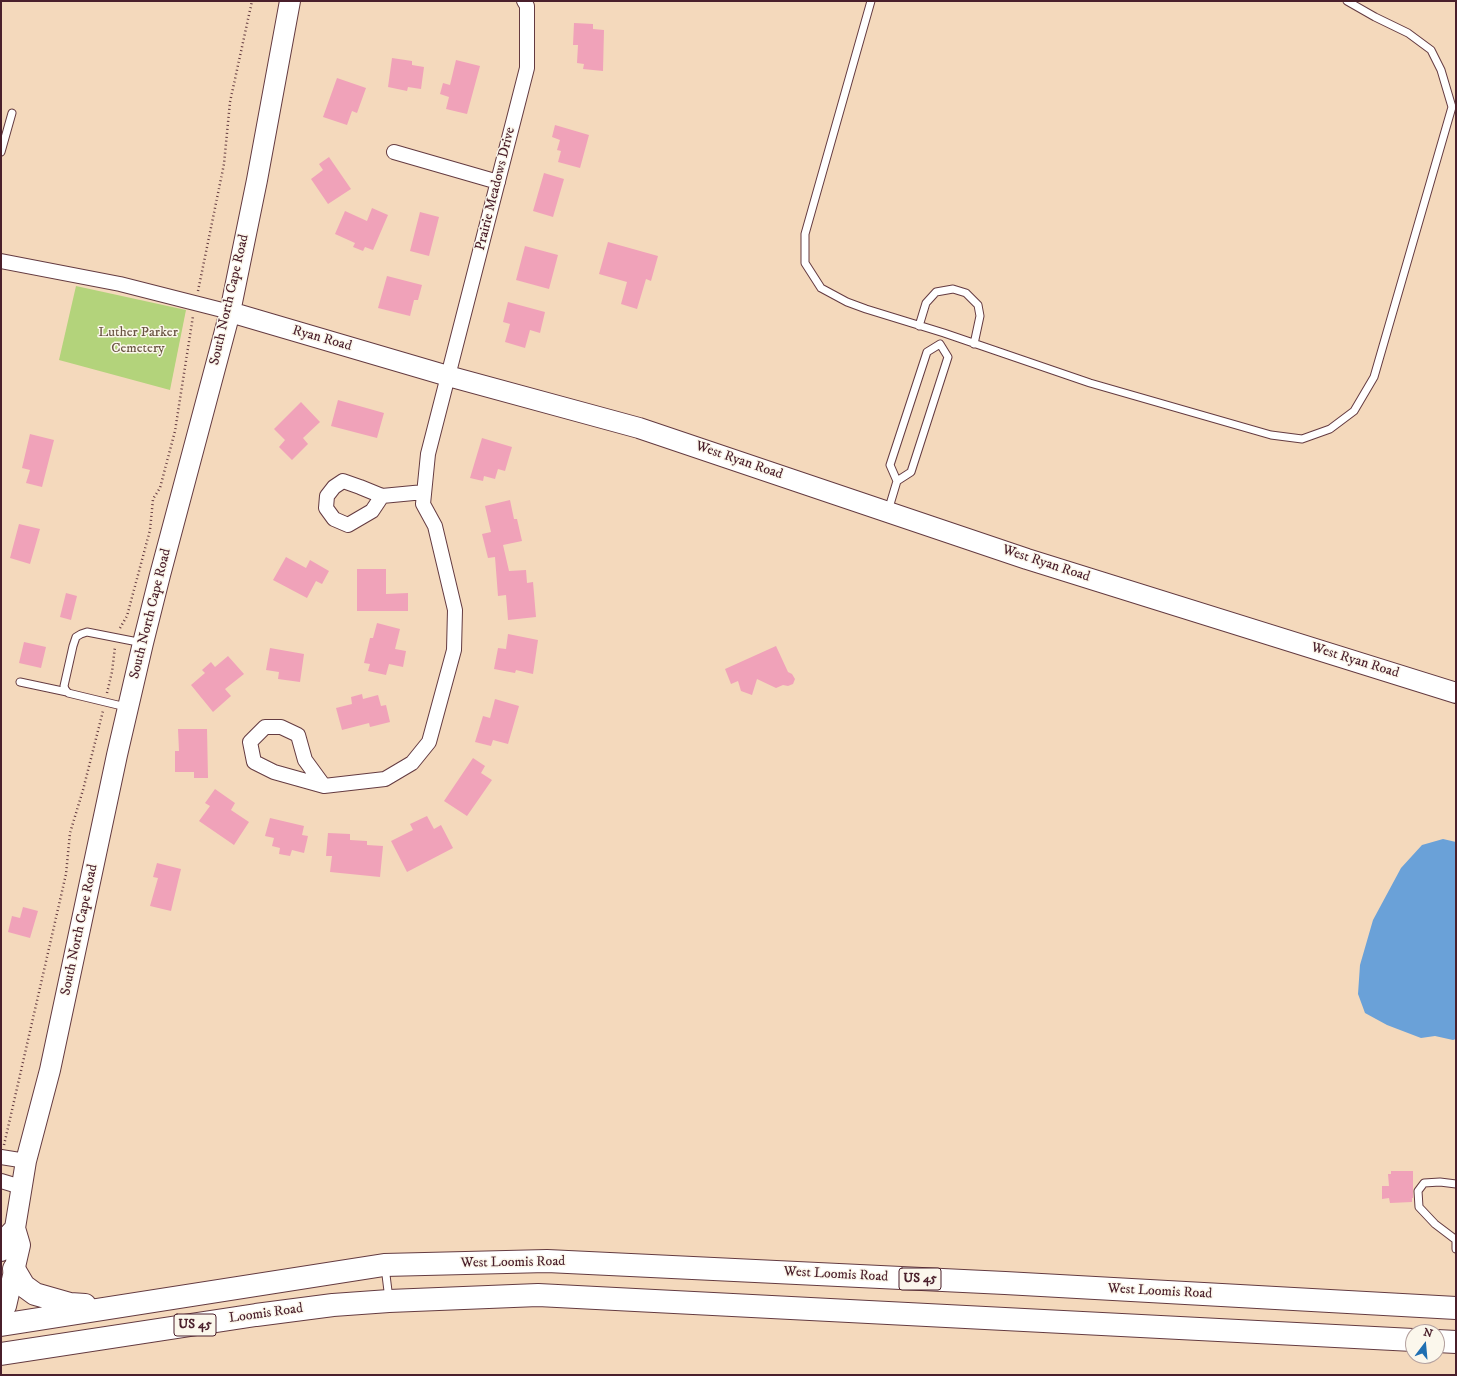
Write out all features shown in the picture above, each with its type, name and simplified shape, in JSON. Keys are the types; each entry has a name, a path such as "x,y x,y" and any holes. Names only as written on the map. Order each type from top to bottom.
{"main road":[{"name":"South North Cape Road","path":"1,1313 6,1306 20,1244 15,1228 26,1161 50,1070 128,707 160,574 230,312 257,180 290,1"},
{"name":"Ryan Road","path":"230,312 448,376 639,428"},
{"name":"West Ryan Road","path":"639,428 1027,559 1456,693"},
{"path":"1,1251 3,1241 15,1228"},
{"name":"West Loomis Road","path":"384,1265 548,1261 1005,1283 1456,1308"},
{"name":"US 45","path":"1,1325 384,1265"},
{"path":"14,1269 24,1286 35,1294 70,1304 110,1307"},
{"name":"US 45","path":"389,1300 538,1295 1405,1340"},
{"name":"Loomis Road","path":"1,1354 256,1314 389,1300"},
{"path":"1445,1341 1456,1342"}],"street":[{"name":"Prairie Meadows Drive","path":"324,786 385,779 412,763 429,742 454,650 455,610 436,526 423,504 428,454 527,68 527,6 524,1"},
{"path":"394,152 498,182"},
{"name":"Ryan Road","path":"1,261 120,284 230,312"},
{"path":"382,496 424,492"},
{"path":"265,727 281,727 298,735 305,760 324,786 274,772 254,762 250,742 265,727"},
{"path":"1,1157 26,1161"},
{"path":"1,1182 21,1187"}],"lane":[{"path":"871,1 805,234 806,263 821,288 847,302 1090,383 1271,435 1302,439 1330,429 1354,411 1374,377 1452,107 1441,70 1431,50 1408,33 1347,1"},
{"path":"1,152 12,113"},
{"path":"919,326 926,303 936,292 953,289 966,293 978,305 980,316 974,344"},
{"path":"888,512 897,481 890,465 927,352 940,344 944,334"},
{"path":"897,481 911,472 948,357 940,344"},
{"path":"67,692 64,686 72,646 76,637 87,632 143,643"},
{"path":"20,682 128,707"},
{"path":"1456,1184 1440,1182 1424,1184 1418,1192 1419,1207 1435,1224 1456,1240 1456,1249"},
{"path":"384,1265 389,1300"}],"path":[{"path":"198,291 224,164 230,102 252,1"},
{"path":"5,1143 66,874 70,833 86,781 105,702 112,672 117,637 127,616 150,530 153,500 160,488 176,431 194,312"}],"green space":[{"name":"Luther Parker Cemetery","path":"76,286 186,310 170,390 59,360"}],"water":[{"path":"1443,839 1456,842 1456,1039 1453,1040 1435,1036 1421,1038 1387,1025 1365,1013 1358,994 1360,965 1373,920 1401,868 1422,845"}],"building":[{"path":"574,23 593,24 593,29 604,30 603,71 583,69 584,64 577,63 578,45 573,45"},
{"path":"392,58 412,61 412,65 424,67 421,89 408,87 407,91 388,87"},
{"path":"456,60 480,66 467,114 446,109 449,97 440,94 443,83 450,85"},
{"path":"337,78 366,88 357,113 352,111 347,125 323,117"},
{"path":"555,125 589,135 580,168 558,162 561,151 557,150 560,140 552,137"},
{"path":"329,157 351,189 328,204 311,179 323,170 319,164"},
{"path":"544,173 564,179 553,217 533,211"},
{"path":"372,208 388,215 373,250 365,247 363,251 353,247 355,243 335,234 345,211 367,221"},
{"path":"420,212 439,217 429,256 410,251"},
{"path":"608,242 658,256 651,281 646,279 637,309 621,304 627,282 599,274"},
{"path":"525,246 558,255 549,289 516,280"},
{"path":"387,276 422,285 418,300 414,300 410,316 378,308"},
{"path":"508,302 545,312 540,333 530,330 525,348 505,342 510,324 503,322"},
{"path":"338,400 384,413 377,438 331,426"},
{"path":"301,402 320,422 303,438 308,444 292,460 279,447 285,440 274,429"},
{"path":"30,434 54,440 42,487 26,483 30,470 22,468"},
{"path":"482,438 512,447 505,471 498,469 495,479 484,476 483,481 470,478"},
{"path":"510,500 514,519 517,519 522,541 503,545 509,571 526,570 527,583 533,582 536,617 508,620 506,595 498,596 495,557 488,558 482,534 491,532 485,506"},
{"path":"19,524 40,529 30,564 10,558"},
{"path":"286,557 306,568 310,560 329,571 322,584 316,581 307,598 273,580"},
{"path":"357,569 386,569 386,594 408,593 408,611 357,611"},
{"path":"66,593 77,596 71,620 60,617"},
{"path":"377,623 400,629 395,649 406,651 403,667 389,664 386,675 368,671 370,664 364,663 370,638 373,638"},
{"path":"508,634 538,640 533,674 516,670 515,673 494,669 498,648 506,649"},
{"path":"24,642 46,647 41,668 19,663"},
{"path":"776,646 788,672 792,674 795,679 793,684 788,686 783,685 776,688 757,679 752,695 741,691 738,681 731,684 725,669"},
{"path":"270,648 304,654 300,682 278,679 279,672 266,670"},
{"path":"228,656 244,674 225,689 231,696 213,712 191,685 205,673 202,670 211,662 215,667"},
{"path":"362,694 363,699 378,695 381,706 386,705 390,722 370,727 369,723 342,730 336,708 352,704 351,697"},
{"path":"495,699 519,706 508,744 493,740 491,746 475,742 483,716 490,718"},
{"path":"178,729 207,729 208,778 194,778 194,772 175,772 175,751 179,751"},
{"path":"473,758 485,766 481,773 492,780 467,816 444,801"},
{"path":"215,789 235,803 231,810 249,822 234,845 199,821 210,806 205,803"},
{"path":"427,816 434,829 441,825 453,848 407,872 391,841 413,830 410,824"},
{"path":"270,818 304,826 302,835 308,836 304,853 292,850 290,856 279,854 280,848 272,846 274,838 265,836"},
{"path":"328,833 350,834 350,840 367,841 367,845 383,846 380,877 330,872 332,856 326,856"},
{"path":"157,863 181,869 171,911 150,906 158,878 153,877"},
{"path":"23,907 38,911 30,938 8,932 12,916 20,918"},
{"path":"1391,1171 1413,1171 1412,1202 1390,1203 1389,1198 1382,1199 1382,1186 1389,1186 1388,1174 1391,1174"}]}
